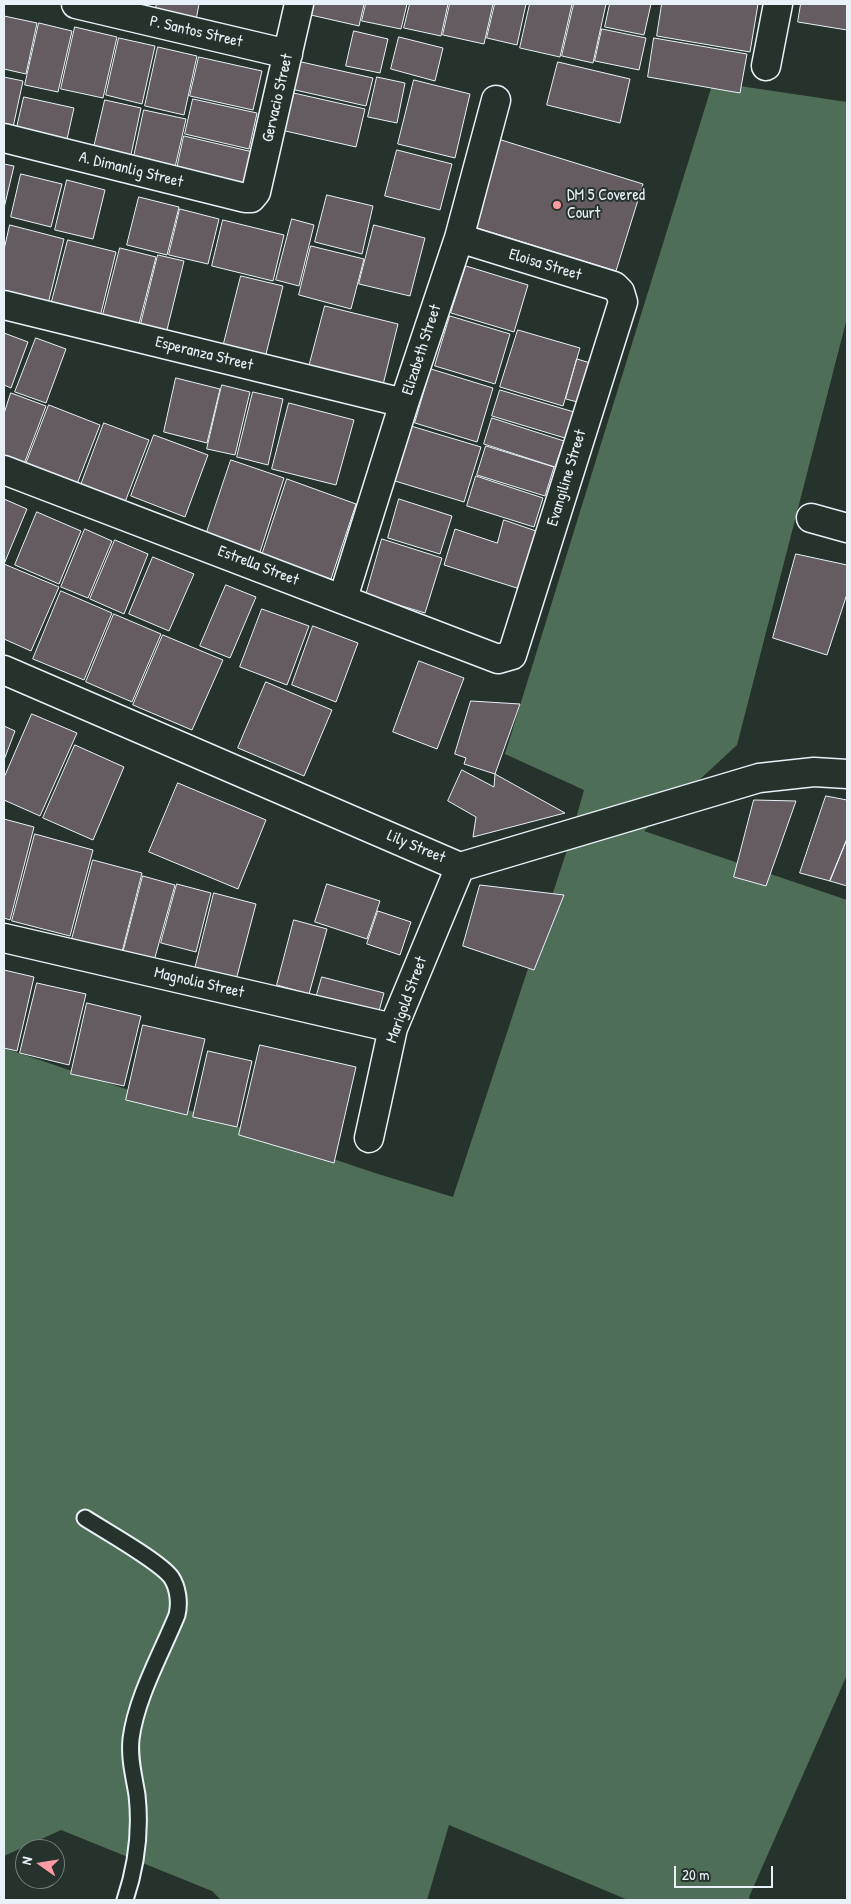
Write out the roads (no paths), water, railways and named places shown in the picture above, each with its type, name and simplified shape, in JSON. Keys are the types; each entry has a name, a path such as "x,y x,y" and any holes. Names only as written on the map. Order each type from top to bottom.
{"street":[{"name":"P. Santos Street","path":"76,4 288,54"},
{"name":"Gervacio Street","path":"256,192 299,4"},
{"path":"766,66 778,4"},
{"name":"Elizabeth Street","path":"343,598 458,238 496,100"},
{"name":"A. Dimanlig Street","path":"4,138 245,198 251,198 256,192"},
{"name":"Eloisa Street","path":"458,238 614,286 620,292 623,302"},
{"name":"Evangiline Street","path":"512,655 623,302"},
{"name":"Esperanza Street","path":"4,305 404,403"},
{"name":"Estrella Street","path":"4,470 343,598 498,659 512,655"},
{"path":"811,518 847,528"},
{"name":"Lily Street","path":"4,670 460,867 759,778 814,772 847,774"},
{"name":"Marigold Street","path":"369,1138 393,1028 460,867"},
{"name":"Magnolia Street","path":"4,938 393,1028"}],"lane":[{"path":"85,1518 164,1570 174,1582 178,1605 174,1623 152,1670 132,1737 130,1762 137,1796 137,1836 134,1872 125,1900"}],"place":[{"name":"DM 5 Covered Court","path":"557,205"}]}
